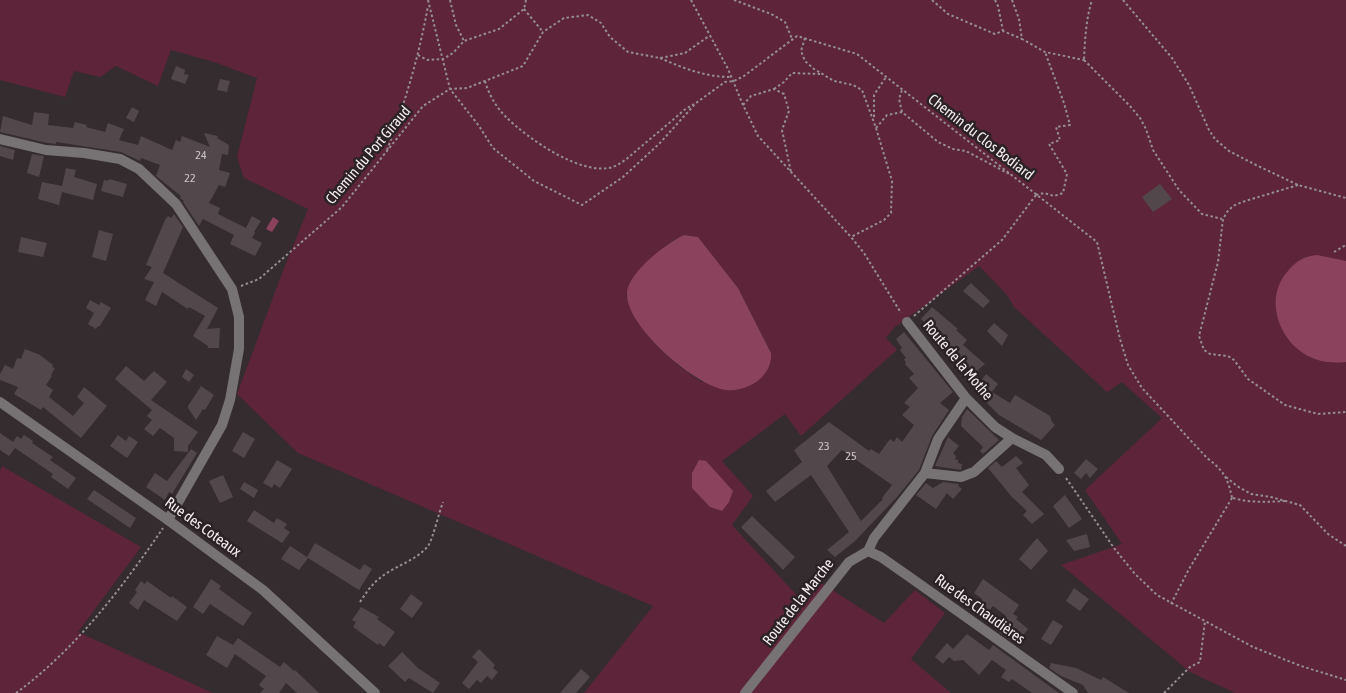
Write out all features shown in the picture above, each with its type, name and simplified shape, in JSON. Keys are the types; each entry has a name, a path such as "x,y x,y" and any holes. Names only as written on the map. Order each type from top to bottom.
{"street":[{"path":"0,139 46,150 84,153 120,159 139,169 176,204 232,289 239,317 239,349 230,400 222,425 168,520"},
{"name":"Route de la Mothe","path":"907,322 966,398 995,427 1046,455 1059,469"},
{"name":"Route de la Marche","path":"745,693 849,562 868,551 874,538 925,473 938,440 966,398"},
{"name":"Rue des Coteaux","path":"0,402 168,520 263,590 375,693"},
{"path":"925,473 961,477 974,472 1012,438"},
{"name":"Rue des Chaudières","path":"868,551 881,557 1073,693"}],"path":[{"path":"428,0 450,89 479,126 493,148 534,181 582,205 623,177 638,164 696,103"},
{"path":"450,0 456,25 464,41"},
{"path":"418,55 427,60 443,59 453,53 464,41 499,29 524,9 526,0"},
{"path":"691,0 734,81 758,136 851,237 864,254 907,322"},
{"path":"485,82 493,100 505,116 549,150 583,166 595,169 611,167 626,160 684,110 725,82 734,81 744,76 792,39 785,22 771,14 734,0"},
{"path":"932,0 948,14 995,34 1003,31 1045,52 1084,60 1140,118 1153,150 1179,190 1202,214 1223,219"},
{"path":"995,0 1003,31"},
{"path":"1012,0 1022,39"},
{"path":"1084,60 1088,12 1092,0"},
{"path":"1123,0 1172,58 1189,85 1209,130 1215,139 1256,166 1298,185 1346,198"},
{"path":"387,152 406,100 429,4"},
{"path":"524,9 543,32"},
{"path":"450,89 467,88 523,66 543,32 564,18 588,15 601,23 610,37 628,52 660,58 686,69 715,77 732,78"},
{"path":"660,58 685,53 709,36"},
{"name":"Chemin du Clos Bodiard","path":"792,39 796,36 806,38 857,54 1016,177 1036,195 1002,240 907,322"},
{"path":"806,38 801,51 805,61 834,81 852,84 862,90 874,120 892,181 891,213 884,220 851,237"},
{"path":"1036,195 1044,193 1054,196 1063,192 1067,174 1049,144 1060,140 1056,127 1070,125 1045,52"},
{"path":"743,104 751,96 774,89 792,73 822,74"},
{"path":"874,120 874,95 886,77"},
{"name":"Chemin du Port Giraud","path":"232,289 259,279 342,207 424,106 450,89"},
{"path":"774,89 784,94 789,111 782,130 791,172"},
{"path":"903,89 899,100 902,112 938,142 953,149 966,151 1016,177"},
{"path":"876,128 887,115 902,112"},
{"path":"1298,185 1233,206 1223,219 1218,262 1199,336 1204,350 1210,354 1228,356 1234,360 1248,379 1285,405 1318,414 1346,412"},
{"path":"1036,195 1097,242 1128,366 1142,388 1207,458 1219,467 1237,486 1251,494 1300,504 1328,534 1346,546"},
{"path":"1334,252 1346,245"},
{"path":"1059,469 1101,532 1134,574 1157,595 1252,647 1301,666 1346,680"},
{"path":"1171,604 1232,498 1225,475"},
{"path":"1232,498 1242,501 1264,502 1287,500"},
{"path":"360,602 372,585 381,577 416,556 427,547 431,541 443,502"},
{"path":"16,693 36,678 88,626 108,603 168,520"},
{"path":"1164,693 1190,667 1200,662 1205,621"}],"shaded area":[{"path":"0,0 1346,0 1346,693 1235,693 1190,672 1061,565 1122,544 1085,490 1162,418 1122,382 1107,392 1014,307 1008,296 979,266 895,327 886,338 897,350 801,436 785,414 722,461 753,496 732,525 803,602 818,581 884,623 915,590 945,613 911,659 951,693 584,693 653,606 298,453 237,394 308,209 244,178 237,157 257,78 214,62 171,50 158,86 116,66 100,77 74,71 65,97 0,80","holes":["684,235 698,237 738,288 771,353 702,382 678,365 646,334 631,309 626,295 650,260 665,246"]},
{"path":"273,217 279,221 272,232 266,229"},
{"path":"684,235 698,237 738,288 771,353 768,369 758,381 751,385 735,390 727,390 698,378 665,353 637,322 629,307 627,293 634,277 658,252"},
{"path":"1317,255 1346,261 1346,362 1334,363 1323,361 1303,353 1292,344 1284,333 1279,321 1276,295 1280,282 1294,264 1304,258"},
{"path":"699,460 706,461 733,491 729,502 722,511 710,507 692,488 692,473"},
{"path":"2,466 141,547 78,632 213,693 0,693 0,471"}],"building":[{"path":"176,66 185,70 184,74 189,75 185,84 171,79"},
{"path":"220,79 230,81 227,92 217,90"},
{"path":"132,107 139,111 134,122 126,118"},
{"path":"34,112 49,114 48,125 73,128 75,122 105,132 108,123 124,129 119,140 138,145 141,136 172,150 176,140 180,142 182,136 210,147 204,133 218,136 217,138 229,145 228,155 222,154 219,170 230,173 225,187 219,185 209,203 220,208 218,214 246,228 252,216 261,221 252,238 262,243 255,256 230,244 234,235 203,219 199,226 184,201 180,198 181,196 156,176 160,165 141,158 140,161 121,152 56,142 56,144 47,143 0,132 3,116 32,125"},
{"path":"0,146 15,150 13,160 0,156"},
{"path":"32,154 44,156 39,177 27,173"},
{"path":"66,168 76,170 74,177 97,184 93,200 62,192 59,205 38,199 42,182 62,186"},
{"path":"109,179 127,184 123,197 101,191 104,180 108,181"},
{"path":"1160,184 1172,199 1153,212 1142,197"},
{"path":"174,214 183,227 163,273 218,308 207,329 220,328 219,348 208,348 208,346 193,336 205,316 189,307 188,309 162,292 156,306 145,300 154,282 144,279 152,267 146,265 165,220 168,216 171,218"},
{"path":"99,230 113,234 106,261 92,257"},
{"path":"21,237 47,243 43,257 18,252"},
{"path":"971,283 990,301 983,308 963,291"},
{"path":"90,300 99,305 101,302 111,308 96,329 88,324 94,313 86,308"},
{"path":"932,307 958,329 956,330 967,340 963,345 985,364 966,380 953,364 958,357 930,325 928,326 921,319"},
{"path":"994,323 1008,335 1002,346 987,331"},
{"path":"904,332 953,392 940,403 949,410 932,436 919,470 897,497 855,541 835,557 827,550 849,532 811,475 775,502 766,491 802,462 794,450 829,422 869,451 871,449 879,454 890,439 894,442 897,437 902,442 914,425 902,415 910,407 904,403 918,388 909,378 914,374 905,364 904,359 906,358 900,350 902,348 896,339","holes":["842,450 892,485 883,499 861,521 827,466"]},
{"path":"25,349 40,355 53,365 52,367 55,368 46,385 53,390 49,397 73,416 84,403 77,397 84,387 107,406 81,438 43,407 41,410 14,394 18,387 0,380 0,374 5,365 13,369 17,358 21,359"},
{"path":"126,366 144,381 154,371 167,382 151,400 198,432 188,446 188,452 174,451 174,438 160,428 153,436 144,429 152,420 147,416 152,410 115,379"},
{"path":"186,369 194,375 189,382 182,377"},
{"path":"986,374 998,384 992,392 1010,403 1015,395 1050,416 1055,425 1041,440 999,415 974,390"},
{"path":"201,386 214,395 196,420 188,406"},
{"path":"967,409 999,440 983,454 980,451 983,447 961,426 962,417"},
{"path":"243,432 255,439 244,458 232,451"},
{"path":"0,433 13,442 17,436 21,439 24,435 33,441 32,443 53,457 50,460 76,478 68,489 51,477 53,474 15,448 9,456 0,450"},
{"path":"118,435 126,441 129,436 138,442 127,458 110,446"},
{"path":"948,437 959,446 953,453 958,463 962,464 961,470 935,466"},
{"path":"191,449 197,453 172,494 169,492 165,500 146,487 155,473 167,481"},
{"path":"1016,456 1023,463 1016,468 1029,485 1022,492 1044,514 1032,524 1023,515 1027,511 1012,497 988,468 996,461 1002,467"},
{"path":"1086,459 1098,469 1090,478 1086,473 1081,479 1074,473"},
{"path":"277,460 292,469 280,488 274,484 272,488 263,483"},
{"path":"223,475 233,497 220,503 209,481"},
{"path":"244,482 258,490 254,498 240,489"},
{"path":"943,482 959,484 958,486 962,489 953,499 947,493 936,509 916,495 926,483 933,488"},
{"path":"94,490 136,518 130,528 87,499"},
{"path":"1065,495 1082,519 1069,528 1053,506"},
{"path":"254,510 274,523 277,518 287,524 284,528 290,532 282,543 247,521"},
{"path":"752,516 795,557 783,570 741,527"},
{"path":"1087,534 1090,547 1074,551 1066,540"},
{"path":"1037,538 1048,551 1031,570 1019,559"},
{"path":"315,543 360,570 364,564 372,569 359,590 308,558 299,570 281,559 290,546 307,557"},
{"path":"211,579 221,586 219,589 252,613 243,626 210,604 203,614 193,607"},
{"path":"983,579 1019,605 1013,614 1028,629 1016,644 996,630 1006,616 993,606 983,618 974,611 982,599 974,593"},
{"path":"141,581 145,584 147,581 187,607 177,621 144,600 138,610 129,603 137,592 135,590"},
{"path":"1074,588 1089,599 1080,611 1066,601"},
{"path":"411,594 423,603 412,618 400,609"},
{"path":"361,607 379,617 377,619 395,632 384,647 379,643 378,645 353,627 356,622 352,620"},
{"path":"1053,620 1063,626 1051,645 1041,639"},
{"path":"967,634 989,650 993,645 1059,693 1032,693 1012,679 1009,682 1001,677 1006,670 992,660 979,675 963,660 954,661 949,657 943,664 935,657 947,643 953,649"},
{"path":"217,636 233,645 238,638 280,667 284,662 319,693 297,693 286,683 279,693 260,693 264,689 259,685 266,676 235,654 227,668 206,655"},
{"path":"479,649 495,665 493,668 498,672 492,680 487,676 481,683 477,680 469,689 462,683 478,662 472,657"},
{"path":"402,652 418,668 440,683 433,693 409,678 405,682 388,666"},
{"path":"1051,663 1076,668 1101,680 1103,677 1129,693 1088,693 1083,685 1061,676 1049,668"},
{"path":"581,669 590,677 576,693 560,693"}]}
